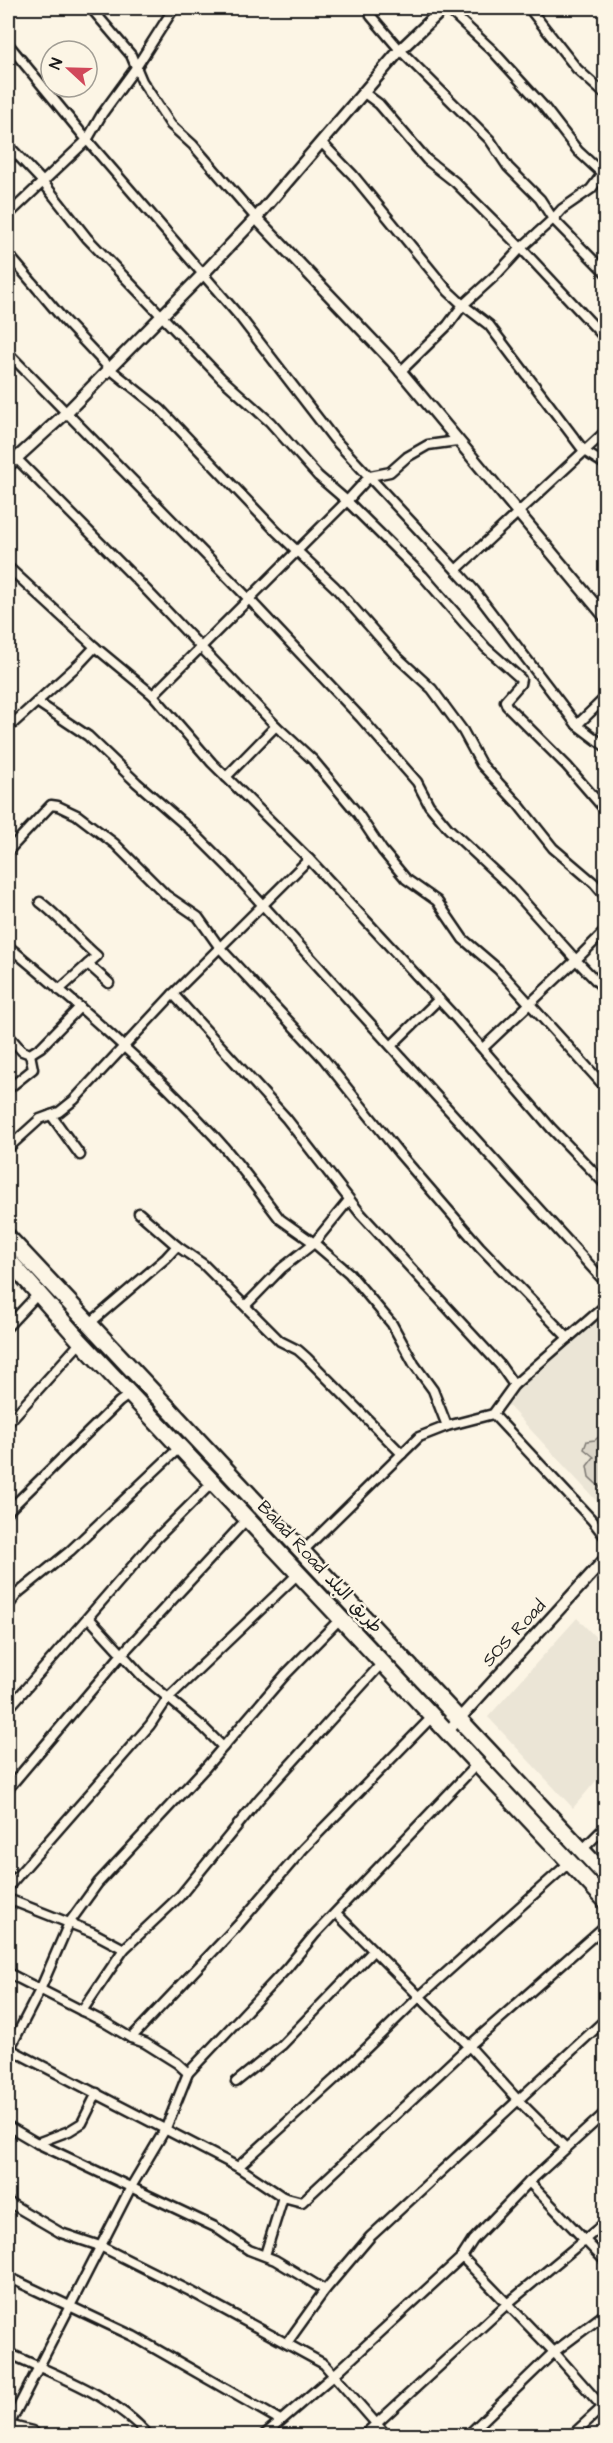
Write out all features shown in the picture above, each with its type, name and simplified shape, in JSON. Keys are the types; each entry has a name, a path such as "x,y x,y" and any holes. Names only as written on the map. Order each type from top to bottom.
{"highway":[{"name":"Balad Road طريق البلد","path":"8,1236 302,1552 453,1726 606,1876"},
{"name":"Balad Road طريق البلد","path":"8,1259 81,1342 434,1716 453,1726 478,1763 606,1901"}],"street":[{"path":"91,8 116,34 137,66 142,81 171,125 193,146 256,218 400,372 606,618"},
{"path":"8,214 87,140 174,8"},
{"path":"12,462 66,413 163,316 256,218 400,50 445,8 492,50 544,107 578,152 605,173 591,189 574,199 521,248 400,372"},
{"path":"529,8 577,69 606,96"},
{"path":"371,16 400,50 490,140 508,167 540,200 553,219 606,273"},
{"path":"8,44 87,140 240,316 334,440 370,476 489,608 578,725 606,747"},
{"path":"363,92 379,104 427,160 455,182 521,248 606,339"},
{"path":"322,143 353,175 414,250 463,305 489,325 584,451 606,465"},
{"path":"8,145 42,181 87,238 221,378 270,422 318,476 347,501 423,576 486,648 521,680 505,701 507,706 567,766 606,812"},
{"path":"8,254 63,320 110,369 160,409 297,551 335,587 396,656 432,689 463,731 481,764 518,804 553,848 594,883 606,897"},
{"path":"8,353 249,599 398,758 417,782 429,805 448,828 509,885 606,991"},
{"path":"456,570 606,431"},
{"path":"153,695 370,476 390,472 407,457 428,445 457,441"},
{"path":"8,450 12,462 201,647 276,726 313,760 358,814 382,850 406,879 437,901 463,939 498,969 606,1088"},
{"path":"8,567 95,647 153,695 226,777 309,859 439,999 551,1128 606,1185"},
{"path":"8,728 95,647"},
{"path":"578,725 606,697"},
{"path":"36,702 88,736 191,830 264,905 606,1283"},
{"path":"226,777 276,726"},
{"path":"8,851 51,805 77,815 115,844 166,895 198,917 220,948 323,1058 480,1247 568,1338"},
{"path":"8,1148 40,1119 59,1112 74,1100 173,994 309,859"},
{"path":"40,902 61,918 74,936 97,956 59,990"},
{"path":"483,1048 606,930"},
{"path":"8,946 125,1047 216,1138 280,1220 314,1243 350,1273 392,1324 414,1364 433,1390 447,1426"},
{"path":"88,964 109,983"},
{"path":"173,994 286,1118 349,1200 493,1357 514,1385"},
{"path":"391,1046 439,999"},
{"path":"30,1054 41,1047 80,1007"},
{"path":"8,1035 22,1051 30,1054"},
{"path":"8,1089 33,1069 30,1054"},
{"path":"51,1115 58,1127 78,1148 80,1155"},
{"path":"246,1305 282,1269 314,1243 349,1200"},
{"path":"139,1213 177,1246 203,1264 246,1305 257,1321 280,1341 298,1350 307,1358 402,1454"},
{"path":"89,1324 177,1246"},
{"path":"8,1326 38,1294"},
{"path":"302,1552 419,1437 447,1426 493,1414 514,1385 606,1305"},
{"path":"8,1423 81,1342"},
{"path":"8,1511 119,1402 130,1394"},
{"path":"493,1414 606,1538"},
{"path":"8,1606 18,1593 70,1551 180,1447"},
{"path":"8,1709 156,1539 213,1482"},
{"path":"8,1789 122,1654 248,1519"},
{"name":"SOS Road","path":"453,1726 606,1558"},
{"path":"8,1887 150,1725 168,1698 298,1573"},
{"path":"89,1618 143,1677 203,1727 223,1748"},
{"path":"341,1618 285,1675 223,1748 98,1883 69,1923 40,1990 8,2050 166,2128 238,2167 283,2197 302,2202 469,2046 606,1925"},
{"path":"82,2011 124,1949 180,1896 260,1799 383,1662"},
{"path":"131,2038 238,1925 303,1850 434,1716"},
{"path":"39,2436 32,2431 8,2426 131,2187 166,2128 188,2073 478,1763"},
{"path":"582,1850 606,1826"},
{"path":"238,2167 336,2078 420,1996 570,1862"},
{"path":"8,1899 92,1932 124,1949"},
{"path":"336,1913 469,2046 565,2147"},
{"path":"236,2082 282,2045 373,1951"},
{"path":"8,1973 163,2053 188,2073"},
{"path":"287,2343 325,2290 370,2237 606,2019"},
{"path":"37,2143 69,2131 82,2123 98,2093"},
{"path":"263,2436 462,2257 473,2240 529,2181 606,2112"},
{"path":"8,2126 37,2143 215,2227 249,2250 265,2255 325,2290"},
{"path":"529,2181 606,2262"},
{"path":"265,2255 283,2197"},
{"path":"8,2202 60,2233 100,2246 190,2291 324,2364 387,2436"},
{"path":"363,2436 507,2304 606,2222"},
{"path":"462,2257 604,2407 571,2436"},
{"path":"8,2277 133,2336 280,2420"},
{"path":"467,2436 554,2352 606,2313"},
{"path":"8,2353 85,2389 131,2420 149,2436"}],"shaded area":[{"path":"605,1306 605,1510 504,1401"},
{"path":"605,1434 603,1453 605,1455 605,1492 589,1477 587,1466 594,1457 584,1449 587,1441 595,1440"},
{"path":"577,1618 605,1647 606,1769 573,1808 488,1717"}]}
